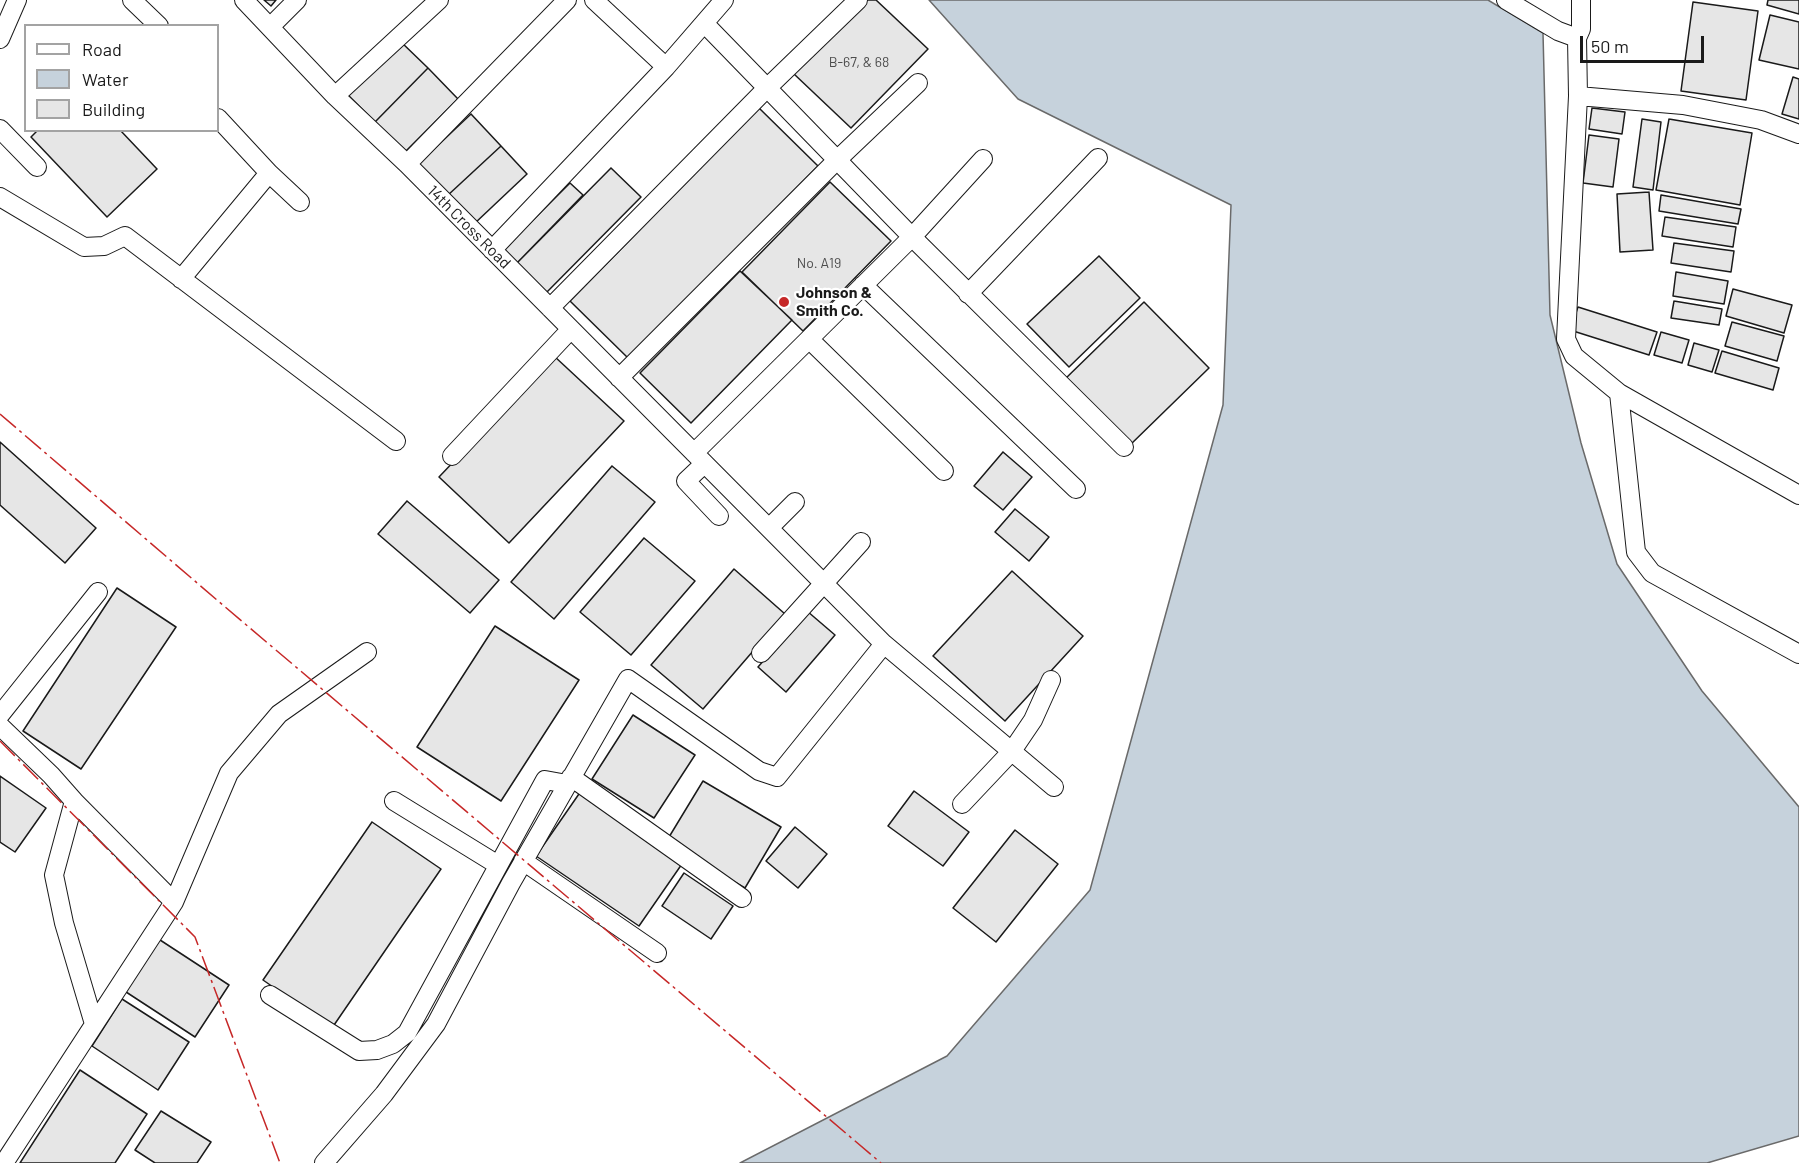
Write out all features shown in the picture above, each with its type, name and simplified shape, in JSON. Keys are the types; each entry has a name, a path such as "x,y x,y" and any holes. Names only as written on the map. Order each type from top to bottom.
{"street":[{"path":"0,39 17,0"},
{"path":"132,0 157,24"},
{"name":"14th Cross Road","path":"244,0 335,96 407,164 884,644 1054,786"},
{"path":"271,26 297,0"},
{"path":"335,96 438,0"},
{"path":"407,164 567,0"},
{"path":"594,0 666,67"},
{"path":"492,250 666,67 724,0"},
{"path":"550,308 767,88 858,0"},
{"path":"1506,0 1558,30 1577,38"},
{"path":"1581,0 1581,29 1577,38 1578,96 1566,339 1574,356 1619,393 1799,495"},
{"path":"704,23 968,294 1124,447"},
{"path":"619,378 837,160 918,83"},
{"path":"1578,96 1683,105 1761,120 1799,134"},
{"path":"219,119 269,173 300,202"},
{"path":"0,129 37,167"},
{"path":"719,516 686,481 700,459 809,339 912,237 983,159"},
{"path":"968,294 1098,159"},
{"path":"181,279 269,173"},
{"path":"0,197 84,248 104,246 125,236 396,441"},
{"path":"863,285 1076,489"},
{"path":"452,456 571,329"},
{"path":"809,339 944,471"},
{"path":"1619,393 1635,552 1652,573 1799,654"},
{"path":"769,528 795,501"},
{"path":"760,653 861,542"},
{"path":"0,715 98,592"},
{"path":"324,1163 384,1094 436,1024 523,861 628,679 759,771 777,777 884,644"},
{"path":"3,1163 174,902 229,773 279,714 368,652"},
{"path":"962,804 1012,751 1033,720 1052,680"},
{"path":"0,726 51,775 174,902"},
{"path":"270,994 359,1051 377,1050 393,1044 407,1033 545,780 569,780 742,898"},
{"path":"74,801 54,875 64,923 94,1024"},
{"path":"394,801 498,865"},
{"path":"523,861 657,953"}],"water":[{"path":"929,0 1488,0 1543,33 1550,315 1581,443 1617,564 1702,691 1799,807 1799,1136 1707,1163 740,1163 947,1056 1090,890 1223,405 1231,205 1018,99"}],"building":[{"path":"264,0 276,0 271,6"},
{"path":"865,0 876,0 928,49 851,128 794,74"},
{"path":"1768,0 1799,0 1799,14 1767,5"},
{"path":"1693,2 1758,11 1746,100 1681,91"},
{"path":"1770,15 1799,22 1799,69 1759,60"},
{"path":"400,41 428,68 375,122 347,94"},
{"path":"428,68 458,99 405,152 375,122"},
{"path":"1793,77 1799,79 1799,119 1782,114"},
{"path":"759,108 818,166 628,358 570,301"},
{"path":"1592,108 1625,112 1622,134 1589,129"},
{"path":"471,114 501,146 447,196 417,165"},
{"path":"1642,119 1661,122 1653,190 1633,187"},
{"path":"1669,119 1752,133 1740,205 1656,190"},
{"path":"36,132 122,132 157,169 107,217 31,137"},
{"path":"1589,135 1619,139 1613,187 1583,183"},
{"path":"501,146 527,174 474,224 447,196"},
{"path":"611,168 641,197 545,294 515,265"},
{"path":"830,182 891,241 803,331 742,272"},
{"path":"570,183 583,195 515,265 504,249"},
{"path":"1649,192 1653,250 1620,252 1617,194"},
{"path":"1661,195 1741,209 1738,224 1659,211"},
{"path":"1665,217 1736,227 1733,247 1662,236"},
{"path":"1674,243 1734,251 1731,272 1671,263"},
{"path":"1099,256 1140,298 1069,367 1027,324"},
{"path":"740,271 792,320 691,423 640,373"},
{"path":"1676,272 1728,281 1724,304 1673,296"},
{"path":"1733,289 1792,305 1784,333 1726,316"},
{"path":"1674,301 1722,309 1719,325 1671,318"},
{"path":"1144,302 1209,368 1129,446 1064,380"},
{"path":"1578,307 1657,332 1649,355 1570,330"},
{"path":"1732,322 1784,336 1777,361 1725,346"},
{"path":"1661,332 1689,340 1682,363 1654,355"},
{"path":"1694,343 1719,350 1712,372 1688,365"},
{"path":"1722,351 1779,368 1773,390 1715,373"},
{"path":"554,356 624,421 509,543 439,477"},
{"path":"0,442 96,528 65,563 0,505"},
{"path":"1003,452 1032,477 1003,510 974,486"},
{"path":"612,466 655,502 554,619 511,582"},
{"path":"407,501 499,580 470,613 378,534"},
{"path":"1015,509 1049,537 1029,561 995,532"},
{"path":"644,538 695,581 631,655 580,612"},
{"path":"734,569 785,614 703,709 651,665"},
{"path":"1012,571 1083,636 1005,721 933,656"},
{"path":"117,588 176,627 81,769 23,731"},
{"path":"807,611 835,635 786,692 758,667"},
{"path":"495,626 579,680 501,801 417,747"},
{"path":"633,715 695,755 654,818 592,779"},
{"path":"0,776 46,808 15,852 0,842"},
{"path":"703,781 781,827 745,888 666,842"},
{"path":"581,791 684,861 639,926 536,856"},
{"path":"914,791 969,832 943,866 888,826"},
{"path":"372,822 441,869 332,1028 263,980"},
{"path":"795,827 827,854 798,888 766,861"},
{"path":"1015,830 1058,864 996,942 953,908"},
{"path":"684,873 733,906 711,939 662,906"},
{"path":"157,938 229,985 195,1037 123,990"},
{"path":"122,999 189,1042 158,1090 92,1046"},
{"path":"80,1070 147,1114 115,1163 20,1163"},
{"path":"161,1111 211,1142 197,1163 155,1163 135,1150"}],"power":[{"path":"0,414 881,1163"},
{"path":"0,741 195,937 280,1163"}],"place":[{"name":"Johnson & Smith Co.","path":"784,302"}]}
